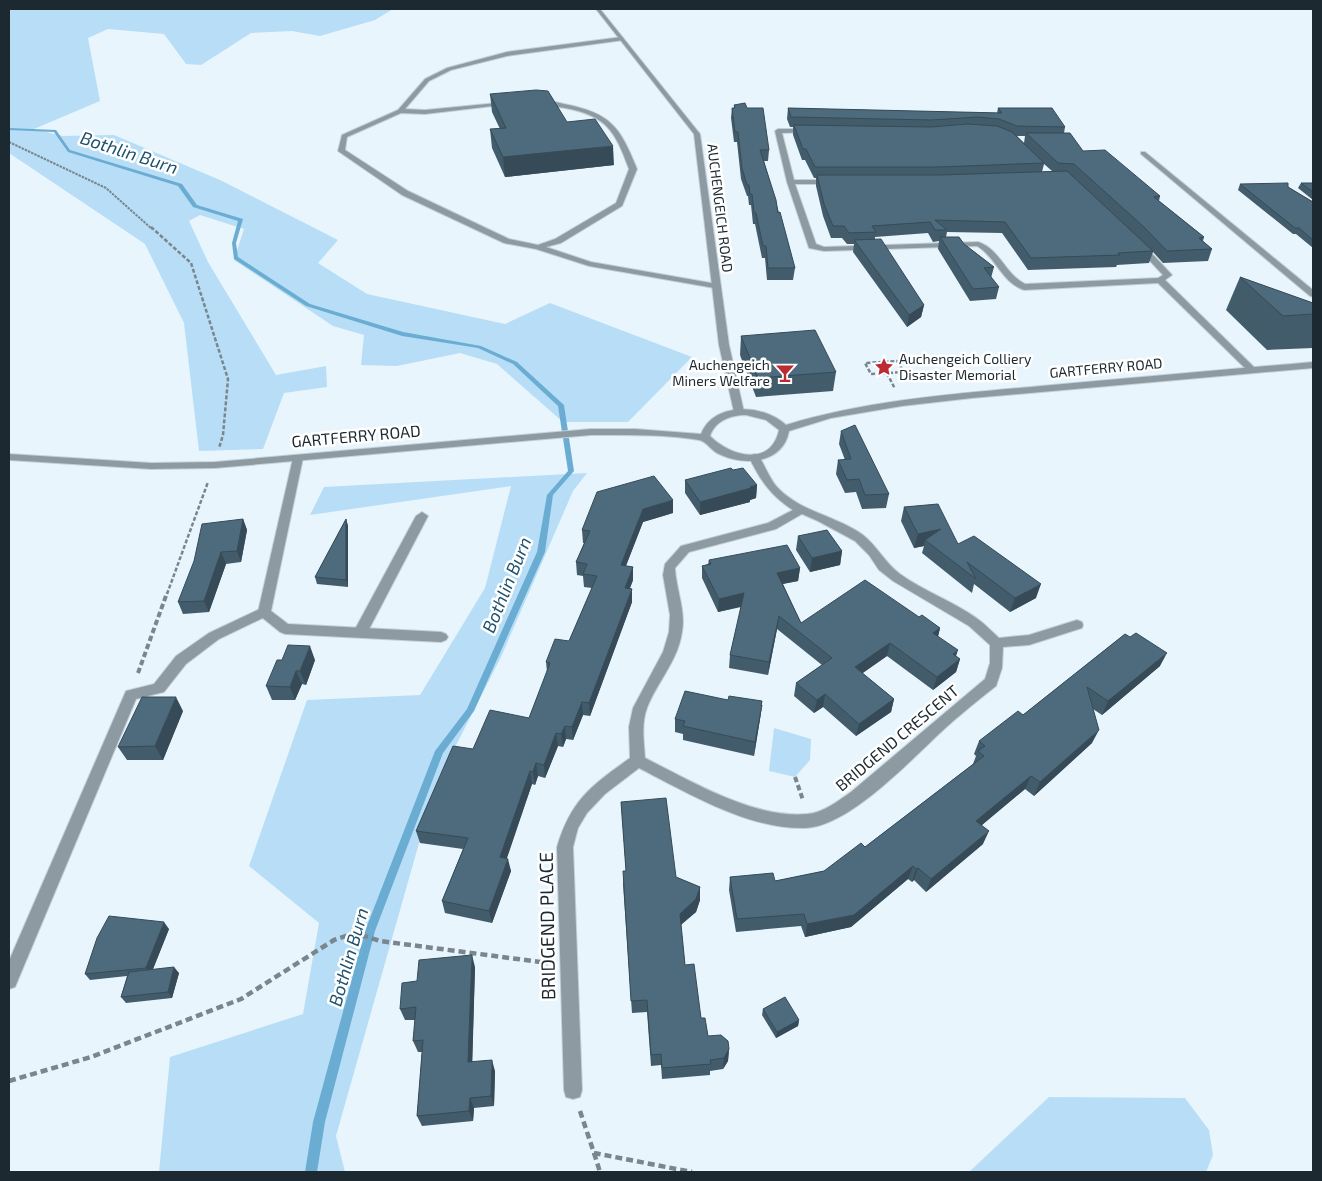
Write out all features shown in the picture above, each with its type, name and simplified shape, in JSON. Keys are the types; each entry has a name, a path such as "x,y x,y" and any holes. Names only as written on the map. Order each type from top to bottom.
{"street":[{"name":"AUCHENGEICH ROAD","path":"598,9 697,134 724,345 739,412"},
{"path":"622,39 507,54 449,69 427,80 400,110 344,136 341,151 405,192 507,241 538,246 589,264 716,286"},
{"path":"400,110 424,112 512,103"},
{"path":"530,103 548,104 580,110 604,120 619,136 633,169 619,204 558,241 538,246"},
{"path":"816,131 778,131 791,182 812,246 824,249 978,244 986,247 1014,284 1024,287 1160,280 1168,275 1130,237"},
{"path":"1143,153 1313,294"},
{"path":"791,182 843,181"},
{"path":"1160,280 1252,370"},
{"name":"GARTFERRY ROAD","path":"784,429 829,415 902,403 1313,365"},
{"path":"739,412 752,412 777,421 784,429 784,439 776,450 767,456 737,457 722,452 706,437 707,427 713,421 739,412"},
{"name":"GARTFERRY ROAD","path":"9,457 151,466 214,465 591,432 635,432 706,437"},
{"path":"754,457 769,486 778,496 801,510 822,518 859,538 873,552 883,567 897,578 974,623 996,643 1029,640 1077,625"},
{"path":"264,612 298,458"},
{"path":"638,761 636,731 640,709 668,656 676,633 677,615 668,578 669,567 685,549 772,526 801,510"},
{"path":"360,633 422,516"},
{"path":"264,612 285,629 441,637"},
{"path":"9,981 131,695 159,688 187,655 214,636 264,612"},
{"name":"BRIDGEND CRESCENT","path":"638,761 756,814 780,819 809,821 834,813 892,768 991,682 996,670 996,643"},
{"name":"BRIDGEND PLACE","path":"573,1090 565,847 571,827 582,810 609,781 638,761"}],"path":[{"path":"9,142 106,188 191,263 228,379 223,435 214,465 131,695"},
{"path":"897,361 904,372 887,373 870,374 864,363 897,361"},
{"path":"9,1081 91,1057 240,999 334,940 355,933 380,941 569,966"},
{"path":"573,1090 600,1172"},
{"path":"594,1153 692,1172"}],"shaded area":[{"path":"9,9 393,9 375,20 320,36 292,31 251,33 201,65 186,64 164,34 108,29 88,38 100,101 34,129 63,136 114,135 220,180 338,240 318,263 367,294 505,324 550,303 692,357 628,422 563,422 497,364 460,353 397,366 361,365 364,335 333,326 234,260 244,229 200,215 189,221 208,262 276,375 326,366 327,387 284,393 263,449 199,451 184,323 145,244 9,153"},
{"path":"587,473 573,491 501,657 449,759 423,829 336,1136 345,1172 159,1172 170,1057 303,1014 319,923 249,866 307,700 420,695 485,588 511,486 310,515 324,487"},
{"path":"774,728 811,739 810,760 795,777 769,771"},
{"path":"1049,1097 1185,1098 1209,1130 1213,1155 1206,1172 969,1172"}],"building":[{"path":"536,90 548,91 567,122 595,119 613,146 503,157 490,129 506,128 490,94"},
{"path":"745,103 747,108 763,108 769,150 760,150 776,200 778,213 780,212 795,268 768,268 766,246 763,246 756,213 754,212 752,194 750,194 749,185 747,185 742,168 738,132 735,132 732,108 735,108 734,105"},
{"path":"788,108 1002,113 998,108 1052,108 1065,127 1017,126 999,119 978,117 931,120 791,117"},
{"path":"968,124 997,126 1012,132 1044,163 939,167 815,167 806,149 803,149 794,125 931,127"},
{"path":"1026,133 1070,133 1083,151 1105,150 1160,196 1154,197 1204,237 1199,238 1212,249 1167,251 1145,228 1074,164 1058,163"},
{"path":"1067,171 1153,251 1118,253 1120,255 1031,258 1005,222 935,220 947,230 935,230 930,222 872,226 876,232 849,233 844,226 833,226 824,204 817,175 939,175"},
{"path":"1288,183 1288,187 1313,202 1313,240 1240,184"},
{"path":"1301,183 1313,183 1313,192"},
{"path":"940,237 959,237 964,244 994,267 984,268 999,287 973,289"},
{"path":"881,239 924,305 909,315 854,240"},
{"path":"1240,277 1313,303 1313,314 1283,316"},
{"path":"815,330 836,372 758,378 741,336"},
{"path":"855,425 889,494 865,495 859,479 847,480 838,460 851,459 841,431"},
{"path":"731,468 733,470 743,468 757,485 700,502 685,480"},
{"path":"654,476 673,500 643,509 621,565 633,567 625,588 632,589 589,703 582,702 572,727 565,726 561,734 556,733 544,765 536,763 533,772 530,771 500,857 508,859 489,911 442,901 468,838 416,831 453,746 473,749 490,710 529,718 550,663 546,662 555,639 569,641 597,576 583,574 587,564 576,562 590,531 582,530 597,492"},
{"path":"938,504 958,544 974,536 1041,584 1015,598 967,562 976,579 925,540 941,529 918,534 904,507"},
{"path":"243,519 237,551 221,552 204,601 178,602 194,561 202,524"},
{"path":"346,519 346,580 315,577"},
{"path":"827,530 842,551 812,558 798,536"},
{"path":"787,545 800,568 777,573 801,623 865,580 919,617 922,615 940,628 933,633 958,650 953,654 960,659 937,677 890,643 855,667 894,699 859,724 825,694 817,700 796,683 832,658 779,616 769,662 730,655 744,593 719,599 702,566 711,564 709,560"},
{"path":"1136,633 1167,653 1108,701 1087,687 1099,730 1040,782 1031,776 976,821 989,831 931,879 913,866 854,915 807,924 804,914 737,919 730,877 773,873 775,881 824,871 861,843 865,847 984,756 978,751 985,746 979,741 1018,711 1023,715 1125,634 1130,637"},
{"path":"288,645 310,646 300,671 296,671 290,687 266,686 277,660 282,660"},
{"path":"685,691 728,700 729,696 762,701 755,742 683,726 685,721 675,719"},
{"path":"142,697 176,697 155,746 118,747"},
{"path":"666,798 676,877 700,887 696,899 680,914 685,965 694,964 701,1018 705,1018 708,1036 721,1035 728,1041 729,1049 724,1058 710,1060 711,1064 662,1068 661,1054 651,1055 647,1000 631,1001 623,871 626,871 621,802"},
{"path":"109,916 164,922 146,968 85,974 97,938"},
{"path":"472,955 468,1062 492,1060 491,1096 470,1098 469,1111 417,1116 423,1040 413,1041 416,1007 400,1009 402,983 417,981 419,960"},
{"path":"174,967 168,992 121,997 129,972"},
{"path":"785,997 799,1020 777,1032 763,1009"}],"waterway":[{"name":"Bothlin Burn","path":"9,129 55,131 69,151 180,185 195,206 241,220 234,243 236,258 308,305 402,334 479,347 515,363 561,405 571,471 550,495 541,552 470,711 439,751 370,931 319,1122 311,1172"}],"place":[{"name":"Auchengeich Colliery Disaster Memorial","path":"884,367"},
{"name":"Auchengeich Miners Welfare","path":"785,373"}]}
